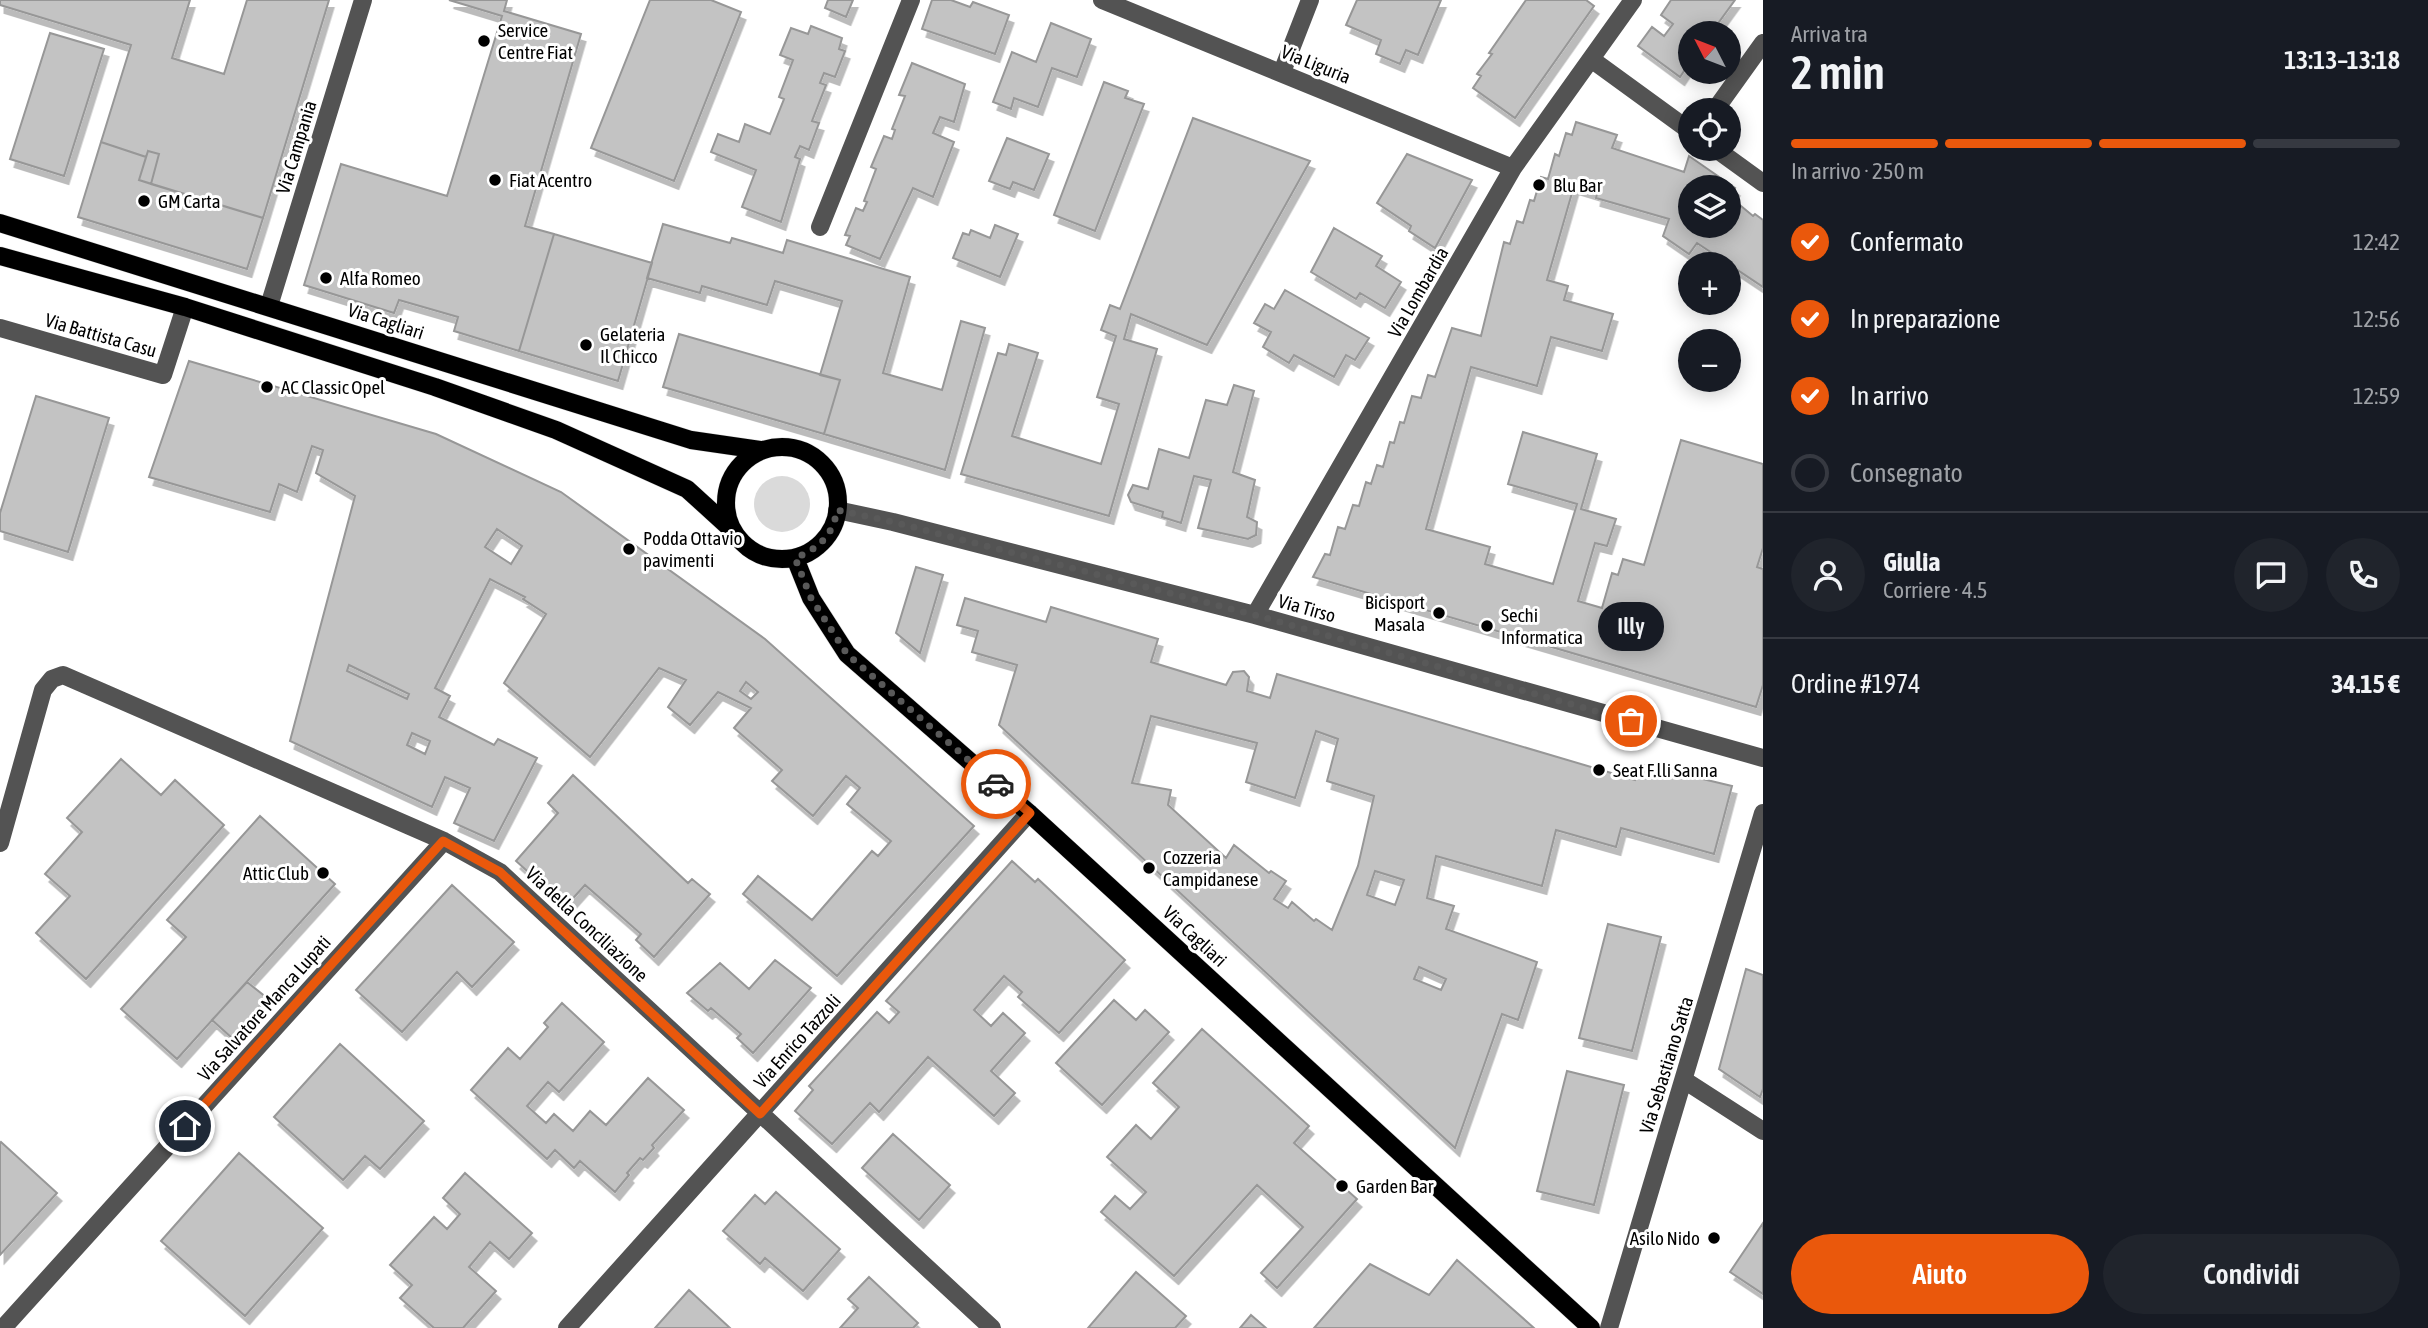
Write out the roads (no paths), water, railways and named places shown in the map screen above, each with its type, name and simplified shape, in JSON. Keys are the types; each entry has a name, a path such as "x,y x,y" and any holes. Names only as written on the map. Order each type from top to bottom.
{"main road":[{"name":"Via Cagliari","path":"0,223 691,440 760,450"},
{"path":"0,256 186,307 435,387 556,430 687,489 731,529 739,540 762,556 795,558 811,552 824,541 835,521 837,489 820,461 792,447 760,450 744,461 733,475 726,493 726,511 731,529"},
{"name":"Via Cagliari","path":"795,558 811,598 847,654 1030,813 1591,1328"}],"street":[{"name":"Via Campania","path":"269,306 363,0"},
{"path":"820,227 911,0"},
{"name":"Via Liguria","path":"1102,0 1513,168"},
{"path":"1282,72 1310,0"},
{"name":"Via Lombardia","path":"1255,615 1513,168 1633,0"},
{"path":"1724,98 1763,43"},
{"path":"1591,59 1678,122"},
{"path":"1733,161 1763,183"},
{"name":"Via Battista Casu","path":"0,328 163,375 186,307"},
{"name":"Via Tirso","path":"837,510 1255,615 1763,758"},
{"name":"Via della Conciliazione","path":"0,840 43,690 52,679 71,675 443,841 500,872 992,1328"},
{"name":"Via Enrico Tazzoli","path":"567,1328 1030,813"},
{"name":"Via Sebastiano Satta","path":"1609,1328 1763,813"},
{"name":"Via Salvatore Manca Lupati","path":"3,1328 443,841"},
{"path":"1684,1080 1763,1131"}],"place":[{"name":"Service Centre Fiat","path":"484,41"},
{"name":"Fiat Acentro","path":"495,180"},
{"name":"Blu Bar","path":"1539,185"},
{"name":"GM Carta","path":"144,201"},
{"name":"Alfa Romeo","path":"326,278"},
{"name":"Gelateria Il Chicco","path":"586,345"},
{"name":"AC Classic Opel","path":"267,387"},
{"name":"Podda Ottavio pavimenti","path":"629,549"},
{"name":"Bicisport Masala","path":"1439,613"},
{"name":"Sechi Informatica","path":"1487,626"},
{"name":"Illy","path":"1631,721"},
{"name":"Seat F.lli Sanna","path":"1599,770"},
{"name":"Cozzeria Campidanese","path":"1149,868"},
{"name":"Attic Club","path":"323,873"},
{"name":"Garden Bar","path":"1342,1186"},
{"name":"Asilo Nido","path":"1714,1238"}]}
